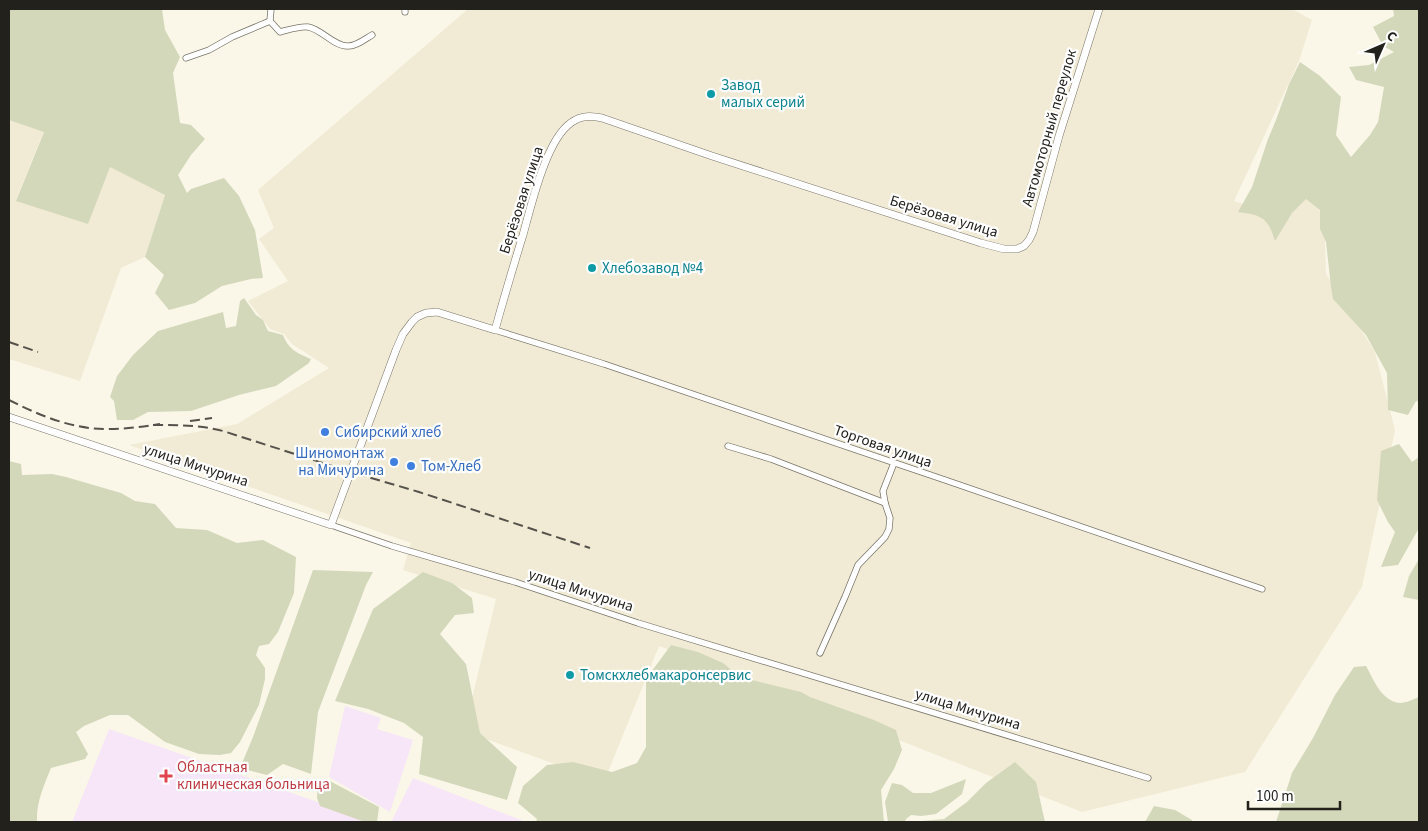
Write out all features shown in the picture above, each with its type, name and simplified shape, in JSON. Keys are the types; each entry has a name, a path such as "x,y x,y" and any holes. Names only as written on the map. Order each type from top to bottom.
{"street":[{"path":"271,9 270,21 280,32 306,26 320,32 340,45 347,46 353,45 372,35"},
{"name":"Автомоторный переулок","path":"1017,249 1029,240 1033,232 1059,136 1099,9"},
{"path":"186,58 209,50 232,37 270,21"},
{"name":"Берёзовая улица","path":"494,330 534,196 549,153 566,127 575,120 585,116 602,118 951,235 1004,249 1017,249"},
{"path":"331,525 396,350 403,334 417,316 437,312 494,330"},
{"name":"Торговая улица","path":"494,330 604,364 1262,589"},
{"name":"улица Мичурина","path":"9,417 392,546 515,582 638,623 1148,778"},
{"path":"728,446 771,459 885,503"},
{"path":"820,653 858,565 885,537 889,529 890,518 883,491 894,463"}],"shaded area":[{"path":"468,9 1292,9 1312,20 1299,61 1234,201 1286,218 1307,193 1324,208 1326,274 1375,352 1395,430 1362,587 1245,772 1082,812 659,646 604,782 464,731 496,599 403,570 411,543 129,445 237,424 329,368 292,344 284,334 270,329 248,301 288,281 259,239 274,228 258,190"},
{"path":"9,120 44,131 16,200 109,166 165,195 145,257 121,268 80,381 9,359"},
{"path":"345,706 381,718 377,729 413,740 390,812 329,777"},
{"name":"Областная клиническая больница","path":"109,729 375,822 72,822"},
{"path":"413,778 526,822 391,822"}],"green space":[{"path":"9,9 162,9 165,30 180,57 173,73 180,123 191,125 205,139 191,155 178,175 187,193 191,189 224,178 239,196 255,230 263,278 222,286 195,303 169,310 155,293 164,275 145,257 165,195 110,167 88,224 16,201 44,132 9,120"},
{"path":"1393,9 1419,9 1419,402 1416,401 1408,415 1388,410 1387,373 1366,335 1333,299 1326,242 1320,229 1320,210 1306,199 1292,213 1275,241 1266,222 1258,216 1238,212 1252,187 1289,84 1300,62 1320,76 1341,97 1336,135 1351,157 1370,135 1378,122 1384,87 1356,80 1349,67 1369,65 1394,52 1383,46 1373,27 1394,16"},
{"path":"244,298 256,315 263,320 268,331 283,335 294,350 311,359 309,363 276,386 239,395 191,411 148,412 133,420 117,420 114,401 110,397 117,376 133,355 158,331 223,312 226,328 236,326 240,301"},
{"path":"1399,444 1412,462 1419,457 1419,528 1398,565 1381,567 1395,532 1377,500 1381,451"},
{"path":"9,461 21,464 22,475 52,474 66,477 121,493 135,501 155,504 176,528 207,530 237,543 263,540 296,557 294,593 278,632 269,644 259,646 256,655 265,668 265,679 259,705 240,742 231,753 220,755 199,754 165,742 128,715 110,715 84,726 76,732 88,754 85,759 51,768 39,801 37,822 9,822"},
{"path":"1419,559 1419,600 1403,597 1409,576"},
{"path":"313,570 373,572 366,585 318,712 311,774 283,764 267,775 240,768 253,737"},
{"path":"423,572 452,583 472,598 474,613 455,615 440,634 466,664 480,733 517,767 507,800 419,774 423,737 404,723 368,709 335,701 373,609"},
{"path":"671,645 698,652 723,663 740,677 801,692 896,730 902,750 894,769 881,790 884,822 536,822 537,819 518,803 523,786 547,765 573,762 612,772 637,763 646,747 646,679"},
{"path":"1366,666 1379,689 1393,701 1407,702 1419,697 1419,822 1276,822 1292,773 1335,695 1354,667"},
{"path":"1015,762 1036,782 1045,822 920,822 944,819 967,802 986,783"},
{"path":"326,779 379,807 377,822 365,822 320,806 317,798 318,781"},
{"path":"966,779 962,794 936,814 911,815 905,822 888,822 885,802 892,783 902,785 913,793 931,793"},
{"path":"1154,806 1175,810 1192,820 1192,822 1145,822"}],"railway":[{"path":"9,342 38,352"},
{"path":"9,400 44,416 80,427 113,429 160,424"},
{"path":"190,421 212,418"},
{"path":"153,425 197,426 223,431 590,548"}],"place":[{"name":"Завод малых серий","path":"711,94"},
{"name":"Хлебозавод №4","path":"592,268"},
{"name":"Сибирский хлеб","path":"325,432"},
{"name":"Шиномонтаж на Мичурина","path":"394,462"},
{"name":"Том-Хлеб","path":"411,466"},
{"name":"Томскхлебмакаронсервис","path":"570,675"},
{"name":"Областная клиническая больница","path":"166,776"}]}
